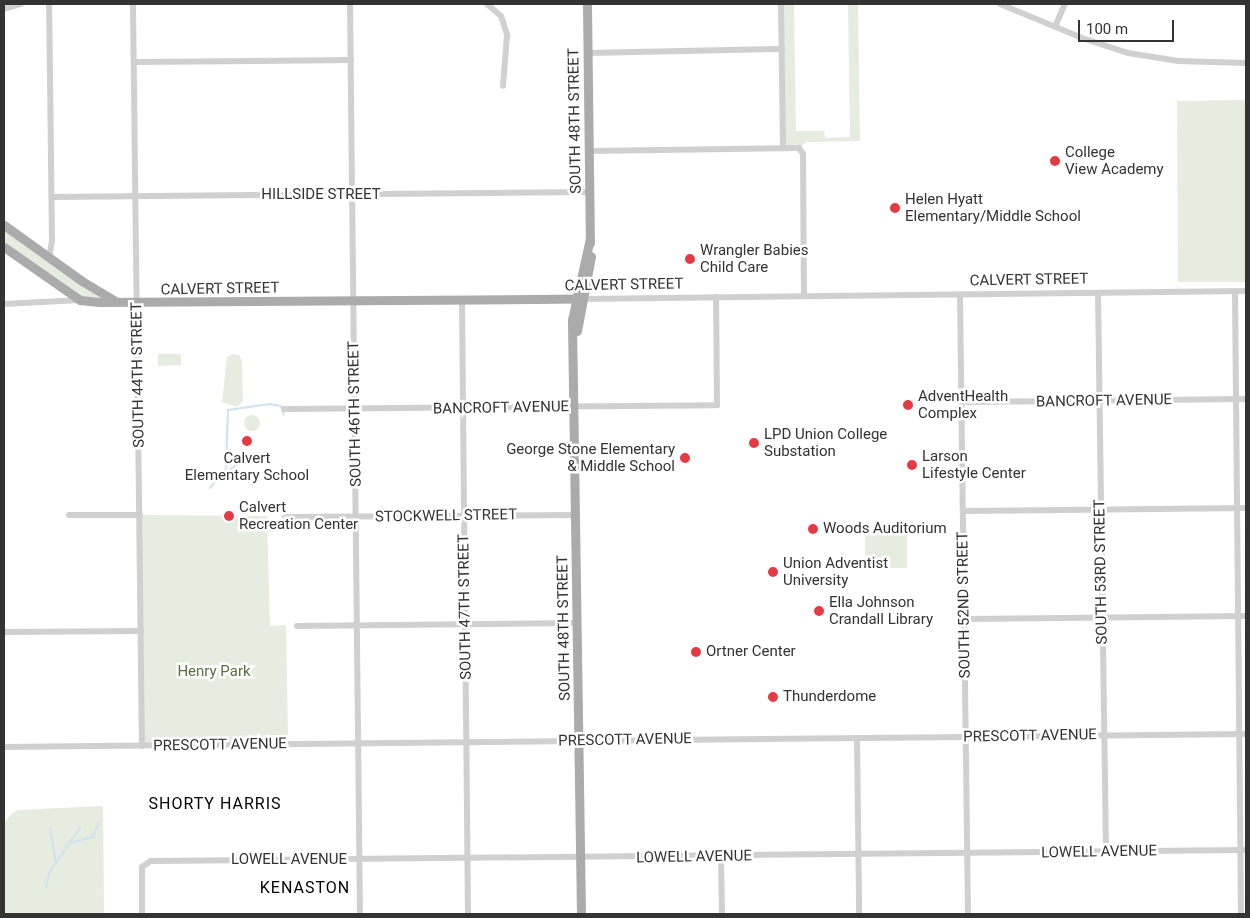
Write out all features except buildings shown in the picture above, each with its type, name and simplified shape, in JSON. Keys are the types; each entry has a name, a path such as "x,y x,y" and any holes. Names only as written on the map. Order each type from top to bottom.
{"main road":[{"name":"SOUTH 48TH STREET","path":"581,914 574,341 579,299 590,265 587,4"},
{"path":"4,225 48,258 117,302"},
{"path":"4,247 80,300"},
{"name":"CALVERT STREET","path":"80,300 137,304 579,299"}],"street":[{"path":"4,9 20,4"},
{"path":"48,258 52,241 49,4"},
{"name":"SOUTH 44TH STREET","path":"133,4 142,746"},
{"name":"SOUTH 46TH STREET","path":"350,4 360,914"},
{"path":"488,4 505,24 507,35 503,86"},
{"path":"781,4 783,146"},
{"path":"1000,4 1105,46 1152,57 1202,63 1246,63"},
{"path":"1055,27 1065,4"},
{"path":"587,52 782,49"},
{"path":"134,62 351,60"},
{"path":"589,151 783,146 799,148 802,154 804,296"},
{"name":"HILLSIDE STREET","path":"52,197 590,192"},
{"name":"CALVERT STREET","path":"579,299 1246,291"},
{"path":"1235,292 1238,508 1243,616 1244,850 1241,914"},
{"name":"SOUTH 53RD STREET","path":"1098,293 1106,852"},
{"name":"SOUTH 52ND STREET","path":"960,295 968,914"},
{"name":"BANCROFT AVENUE","path":"284,409 463,409 717,405 716,297"},
{"name":"CALVERT STREET","path":"4,304 80,300"},
{"name":"SOUTH 47TH STREET","path":"462,301 468,914"},
{"name":"BANCROFT AVENUE","path":"962,402 1246,400"},
{"path":"963,511 1246,508"},
{"path":"69,515 140,516"},
{"name":"STOCKWELL STREET","path":"285,516 576,515"},
{"path":"964,619 1243,616"},
{"path":"297,626 577,623"},
{"path":"4,632 141,631"},
{"name":"PRESCOTT AVENUE","path":"4,747 1244,734"},
{"path":"857,738 859,914"},
{"name":"LOWELL AVENUE","path":"142,914 143,864 151,861 721,857 1244,850"},
{"path":"721,857 722,914"}],"green space":[{"path":"781,4 794,4 796,131 824,131 825,138 850,137 848,4 858,4 860,141 807,142 799,148 783,146"},
{"path":"1246,100 1246,282 1178,282 1177,101"},
{"path":"4,225 117,302 88,301 4,247"},
{"path":"158,354 181,354 181,365 158,366"},
{"path":"233,354 239,355 242,361 243,401 237,407 222,402 227,357"},
{"path":"249,415 255,415 260,420 258,429 249,431 244,426 244,420"},
{"name":"Henry Park","path":"140,515 267,516 270,626 286,625 288,744 142,746"},
{"path":"865,533 907,533 907,568 865,568"},
{"path":"103,806 104,914 4,914 4,824 10,815 18,810"}],"waterway":[{"path":"210,488 226,469 228,410 270,404 281,406 284,415"},
{"path":"225,473 248,457 258,457"},
{"path":"70,843 93,837 99,823"},
{"path":"50,828 56,862"},
{"path":"46,887 49,873 80,828"}],"place":[{"name":"College View Academy","path":"1055,161"},
{"name":"Helen Hyatt Elementary/Middle School","path":"895,208"},
{"name":"Wrangler Babies Child Care","path":"690,259"},
{"name":"AdventHealth Complex","path":"908,405"},
{"name":"Calvert Elementary School","path":"247,441"},
{"name":"LPD Union College Substation","path":"754,443"},
{"name":"George Stone Elementary & Middle School","path":"685,458"},
{"name":"Larson Lifestyle Center","path":"912,465"},
{"name":"Calvert Recreation Center","path":"229,516"},
{"name":"Woods Auditorium","path":"813,529"},
{"name":"Union Adventist University","path":"773,572"},
{"name":"Ella Johnson Crandall Library","path":"819,611"},
{"name":"Ortner Center","path":"696,652"},
{"name":"Thunderdome","path":"773,697"}],"district":[{"name":"SHORTY HARRIS","path":"215,804"},
{"name":"KENASTON","path":"305,888"}]}
